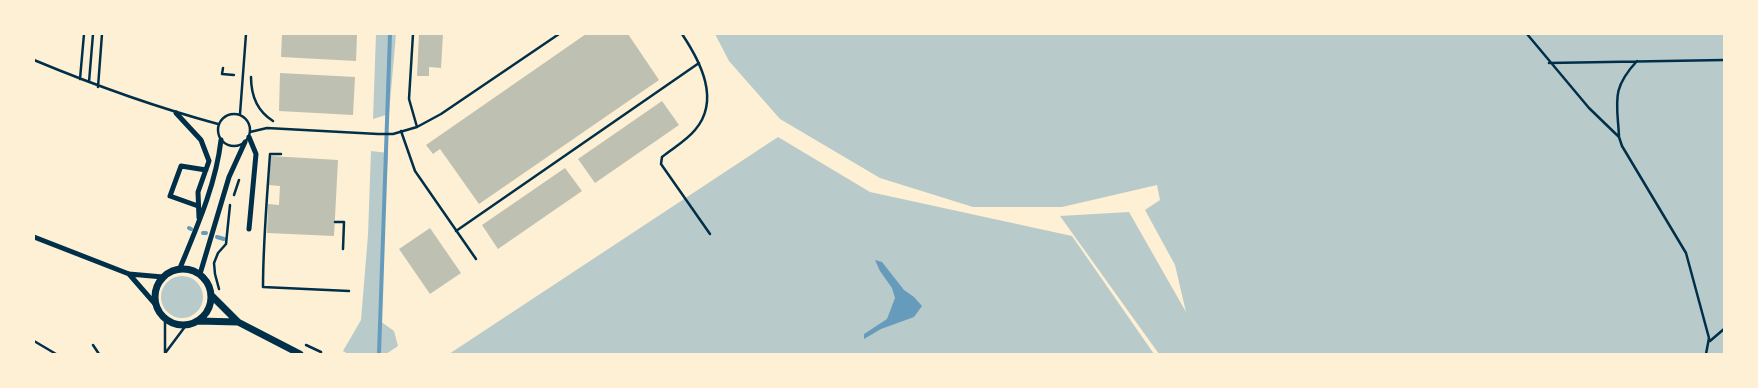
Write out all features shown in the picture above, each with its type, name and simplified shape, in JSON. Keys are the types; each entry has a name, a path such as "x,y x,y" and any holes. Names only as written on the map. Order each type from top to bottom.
{"street":[{"path":"176,113 202,140 208,161 198,192 200,222"},
{"path":"248,137 256,154 249,229"},
{"path":"200,274 229,177 248,137"},
{"path":"180,268 200,222 219,160 221,140"},
{"path":"198,206 170,196 181,166 206,170"},
{"path":"34,236 129,274 163,277"},
{"path":"156,305 156,290 163,277 180,268 194,270 200,274 210,287 212,296 208,310 198,321"},
{"path":"129,274 165,318 175,324 187,324 198,321 238,322"},
{"path":"212,296 238,322 300,354"}],"lane":[{"path":"80,79 84,34"},
{"path":"89,82 93,34"},
{"path":"98,87 102,34"},
{"path":"240,114 246,34"},
{"path":"413,34 410,99 418,127"},
{"path":"248,137 248,122 240,114 230,114 218,124 221,140 230,146 235,146 267,128 393,134 418,127 441,114 559,34"},
{"path":"682,34 699,63 704,76 707,90 704,118 696,130 685,140 662,156 661,164 710,234"},
{"path":"34,60 98,87 176,113 218,124"},
{"path":"456,231 699,63"},
{"path":"401,131 415,171 476,259"},
{"path":"165,318 165,354"},
{"path":"165,354 187,324"},
{"path":"34,341 56,354"},
{"path":"93,345 99,354"}],"path":[{"path":"1527,34 1589,108 1619,137"},
{"path":"1550,63 1724,60"},
{"path":"1637,61 1626,73 1617,93 1619,137 1622,146 1686,253 1709,338 1706,354"},
{"path":"223,68 222,74 234,75"},
{"path":"251,76 252,91 257,106 264,115 279,124"},
{"path":"281,154 270,154 263,247 263,287 349,292"},
{"path":"234,196 240,180"},
{"path":"220,291 214,274 214,263 218,253 226,244 230,203"},
{"path":"335,222 344,222 343,249"},
{"path":"1709,342 1724,329"},
{"path":"304,344 321,352 321,354"}],"shaded area":[{"path":"376,34 396,34 389,114 373,119"},
{"path":"715,34 1724,34 1724,354 1159,354 1060,216 1129,212 1186,312 1175,265 1145,210 1160,200 1157,185 1062,207 973,207 880,178 780,119 729,61"},
{"path":"778,137 870,192 1072,236 1154,354 449,354"},
{"path":"371,151 388,153 380,321 394,331 398,346 386,354 348,354 343,351 361,320 368,235"},
{"path":"186,276 194,279 200,285 203,297 200,309 194,315 178,318 170,315 164,309 161,293 164,285 170,279"}],"water":[{"path":"875,260 882,262 904,290 922,306 914,317 881,329 864,339 864,334 887,319 895,298 892,288"}],"building":[{"path":"282,34 357,34 356,61 281,57"},
{"path":"419,34 443,34 441,68 429,67 429,76 417,76"},
{"path":"586,34 628,34 659,80 479,204 440,149 433,154 426,145"},
{"path":"280,73 355,77 353,115 279,111"},
{"path":"662,101 679,125 595,183 578,159"},
{"path":"271,156 338,160 334,236 267,233 268,204 279,205 280,186 269,185"},
{"path":"565,168 582,191 498,249 482,225"},
{"path":"430,228 461,273 430,294 399,249"}],"waterway":[{"path":"379,354 390,34"},
{"path":"217,237 224,239"}]}
